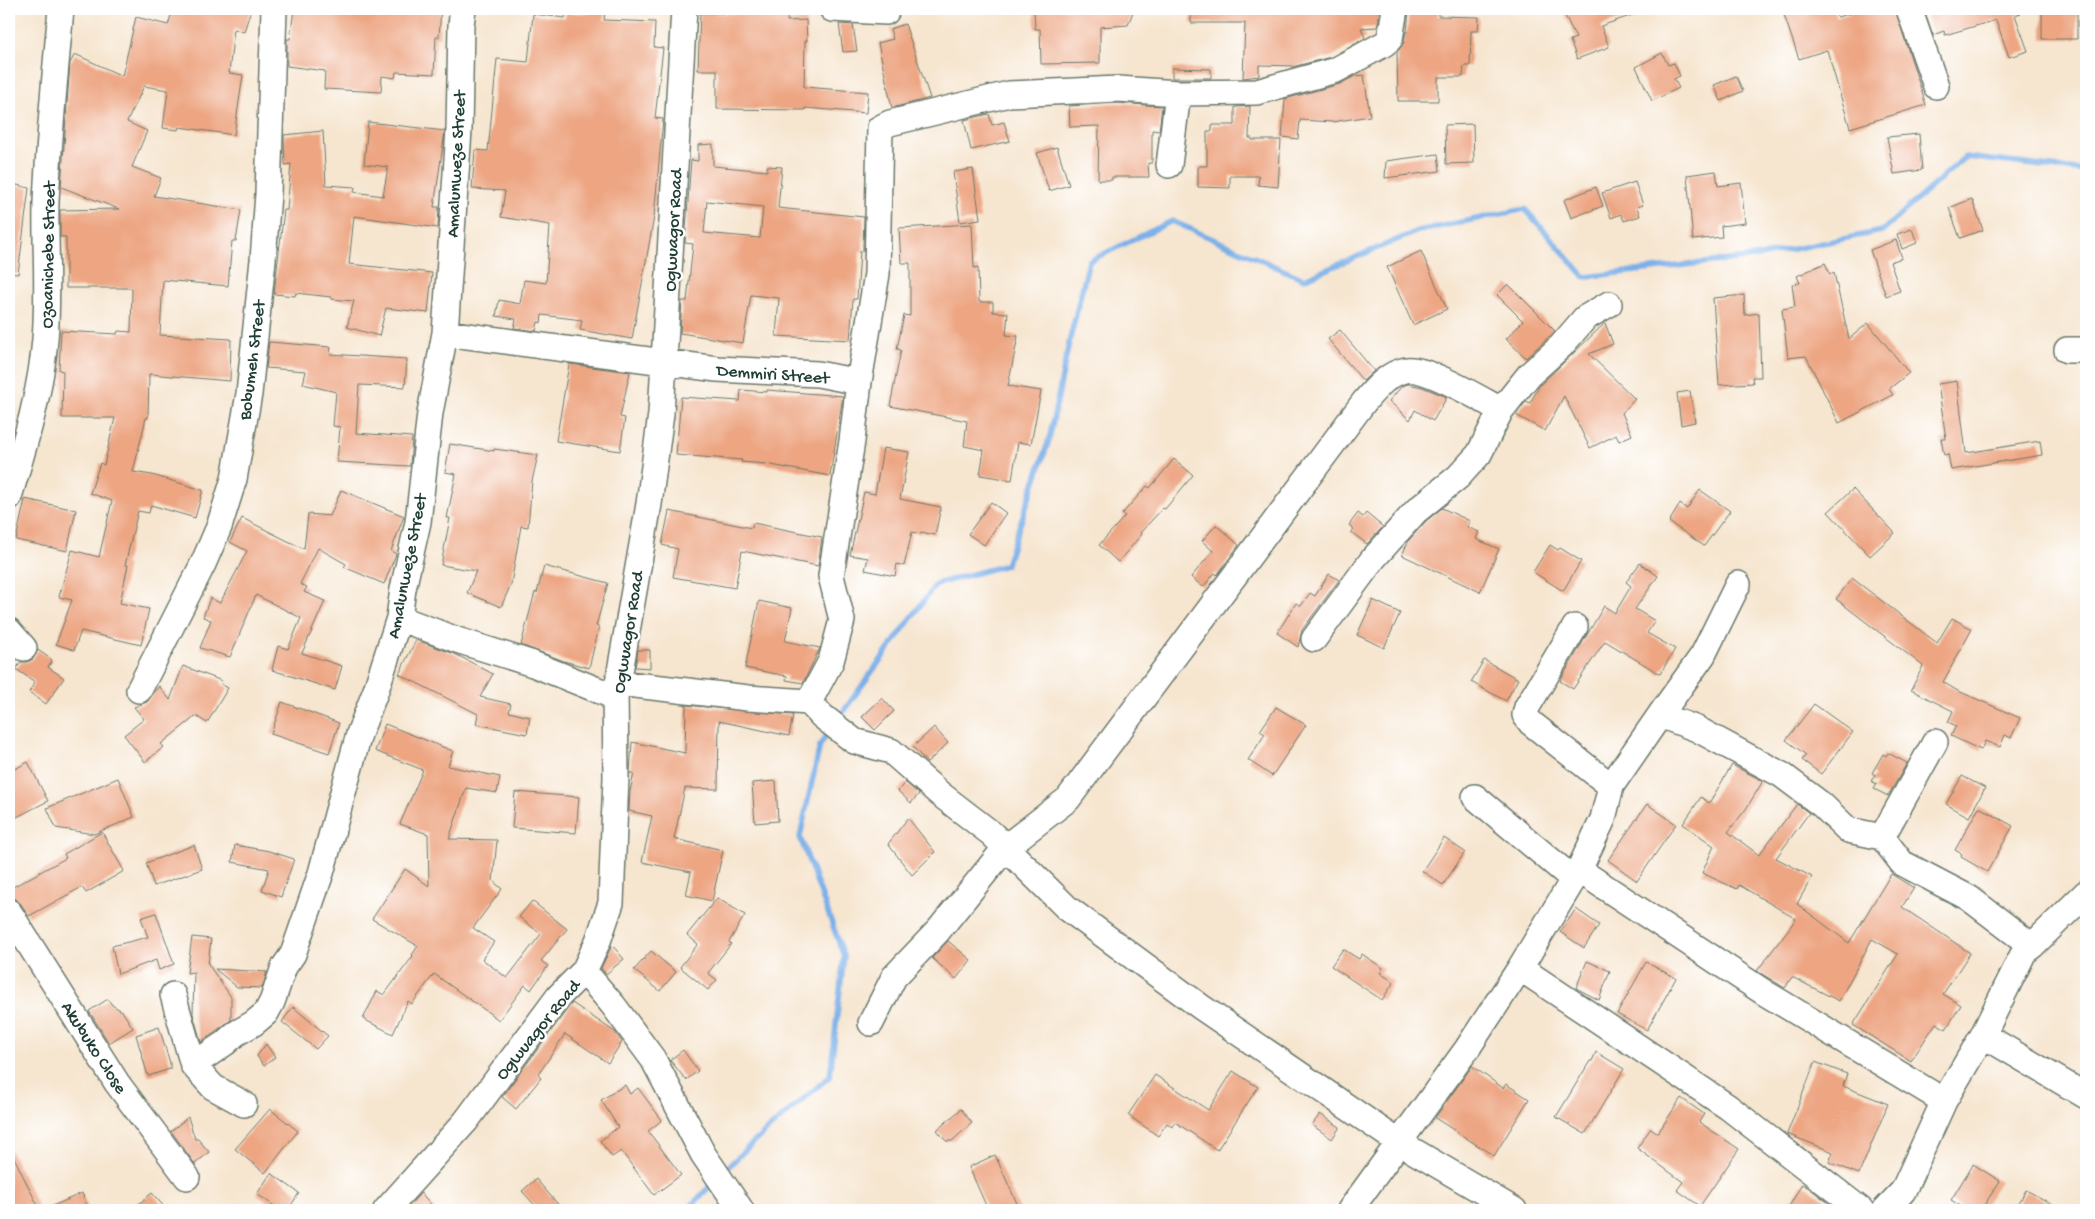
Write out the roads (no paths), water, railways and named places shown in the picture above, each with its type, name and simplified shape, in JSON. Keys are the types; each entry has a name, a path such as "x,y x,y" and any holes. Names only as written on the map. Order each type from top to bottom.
{"street":[{"name":"Ozoanichebe Street","path":"9,498 40,378 45,339 48,267 46,204 61,9"},
{"name":"Bobumeh Street","path":"139,690 203,564 219,527 234,479 249,394 263,260 268,194 274,9"},
{"name":"Amalunweze Street","path":"193,1065 235,1034 254,1023 266,1013 272,1002 284,967 294,954 321,874 359,734 376,690 399,618 403,589 418,522 430,413 444,333 454,216 463,9"},
{"name":"Ogwuagor Road","path":"386,1210 466,1121 559,996 584,972 598,942 611,903 616,777 616,690 652,484 661,414 684,9"},
{"path":"832,9 886,12"},
{"path":"809,702 831,661 842,620 831,576 859,382 877,274 880,128 890,123 1009,94 1118,88 1178,93 1257,92 1336,70 1390,39 1395,9"},
{"path":"1909,9 1936,86"},
{"path":"1169,165 1178,93"},
{"path":"1314,639 1373,559 1416,511 1458,477 1479,454 1501,410 1529,375 1561,346 1585,318 1609,304"},
{"name":"Demmiri Street","path":"444,333 717,369 818,374 859,382"},
{"path":"871,1023 894,977 938,931 1006,847 1068,799 1364,402 1378,386 1405,370 1413,370 1429,374 1501,410"},
{"path":"1350,1210 1467,1049 1520,968 1576,875 1603,819 1611,786 1703,655 1738,584"},
{"path":"399,618 457,640 616,690 809,702 822,716 854,740 891,751 940,794 992,834 1066,908 1201,1007 1400,1143 1514,1210"},
{"path":"1575,628 1527,707 1525,715 1531,723 1611,786"},
{"path":"1660,715 1696,729 1782,775 1822,805 1848,830 1882,837 1902,863 1968,898 2032,946"},
{"path":"1882,837 1935,742"},
{"path":"1475,797 1576,875 1944,1101"},
{"path":"1885,1210 1903,1191 1944,1101 1983,1035 2024,952 2086,893"},
{"name":"Akubuko Close","path":"9,912 117,1083 187,1178"},
{"path":"1520,968 1728,1108 1861,1210"},
{"path":"584,972 613,1005 652,1059 702,1154 741,1210"},
{"path":"173,995 193,1065 213,1087 244,1104"},
{"path":"1983,1035 2086,1096"}],"waterway":[{"path":"837,720 936,584 1006,565 1049,440 1069,343 1089,261 1172,221 1304,279 1418,231 1525,209 1585,277 1754,257 1882,231 1965,157 2086,171"},
{"path":"722,1173 748,1147 830,1076 844,956 800,837 820,745 830,730"},
{"path":"687,1210 714,1182"}]}
